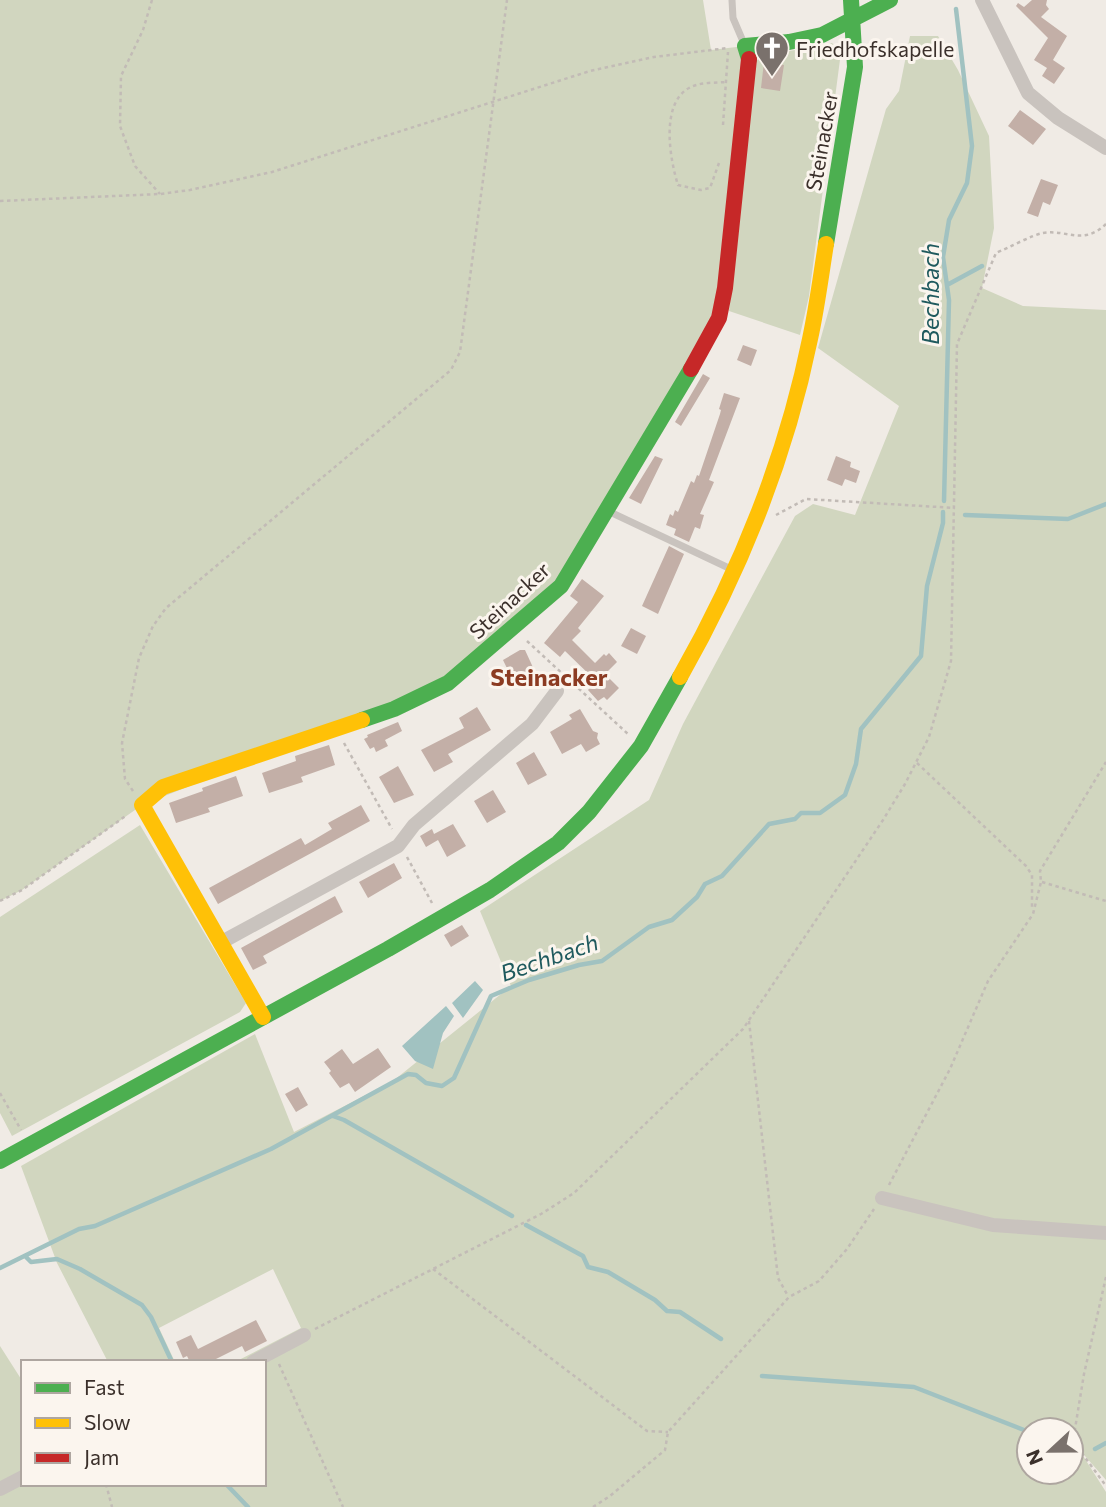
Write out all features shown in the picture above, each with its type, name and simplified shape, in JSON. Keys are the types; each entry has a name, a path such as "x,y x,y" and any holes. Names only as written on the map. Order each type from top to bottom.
{"main road":[{"name":"Steinacker","path":"0,1161 490,890 558,843 589,812 640,746 692,656 734,570 761,504 789,422 810,339 855,67 851,0"},
{"path":"745,46 786,43 833,31 890,0"},
{"name":"Steinacker","path":"142,805 163,788 394,709 448,683 561,586 719,318 725,288 749,59 745,46"},
{"path":"142,805 263,1017"}],"street":[{"path":"982,0 1028,93 1058,118 1106,148"},
{"path":"220,943 400,844 414,825 532,724 557,691"},
{"path":"882,1198 993,1225 1106,1233"},
{"path":"257,1360 304,1335"},
{"path":"0,1489 21,1478"}],"lane":[{"path":"732,0 733,18 745,46"},
{"path":"606,510 734,570"}],"path":[{"path":"152,0 143,30 121,76 120,126 135,166 160,194"},
{"path":"0,901 22,890 142,805 125,779 122,743 139,658 153,626 166,608 451,370 460,352 507,0"},
{"path":"0,201 160,194 272,172 590,71 654,58 745,46"},
{"path":"722,135 728,48"},
{"path":"720,159 710,188 701,190 678,185 672,164 669,132 680,94 690,87 726,82"},
{"path":"304,1335 541,1214 574,1193 749,1021 883,820 917,763 929,737 951,661 957,344 996,253 1043,233 1078,236 1097,233 1106,224"},
{"path":"770,519 806,499 955,508"},
{"path":"514,628 640,746"},
{"path":"337,730 440,918"},
{"path":"593,1507 665,1450 668,1432 789,1297 819,1281 848,1249 882,1198 950,1069 988,981 1033,914 1041,871 1106,762"},
{"path":"917,763 1026,866 1032,875 1033,914"},
{"path":"1041,882 1106,901"},
{"path":"749,1021 778,1278 789,1297"},
{"path":"0,1093 29,1144"},
{"path":"433,1269 648,1431 668,1432"},
{"path":"1106,1278 1084,1374 1073,1441 1106,1486"},
{"path":"274,1351 343,1507"},
{"path":"106,1486 111,1507"}],"green space":[{"path":"0,0 703,0 711,50 745,46 717,308 561,586 448,683 142,805 22,890 0,901"},
{"path":"910,36 938,36 958,70 989,136 994,228 982,288 1023,306 1106,310 1106,1480 1085,1456 1085,1416 1015,1416 1015,1486 1085,1486 1085,1459 1106,1492 1106,1507 0,1507 0,1346 21,1379 21,1486 266,1486 266,1360 239,1360 301,1328 273,1269 159,1328 174,1360 107,1360 57,1263 21,1166 255,1034 294,1132 393,1081 511,986 480,911 649,800 683,724 795,516 813,504 855,515 899,406 818,348 886,109 899,91"},
{"path":"832,43 841,52 809,296 800,335 729,311 756,61 763,56"},
{"path":"140,825 246,1003 240,1012 12,1136 0,1113 0,917"}],"water":[{"path":"475,981 483,990 463,1018 452,1003"},
{"path":"446,1006 454,1016 443,1033 433,1069 415,1061 402,1046"}],"building":[{"path":"1032,0 1047,0 1049,9 1041,17 1067,36 1053,60 1065,68 1054,84 1042,76 1047,68 1034,60 1048,38 1016,6 1018,3 1024,7"},
{"name":"Friedhofskapelle","path":"764,62 784,65 780,91 761,88"},
{"path":"1020,110 1046,129 1033,145 1008,126"},
{"path":"1041,179 1058,185 1050,205 1043,202 1038,217 1027,213"},
{"path":"743,345 757,350 751,366 737,360"},
{"path":"703,374 710,378 681,426 675,422"},
{"path":"724,393 740,398 709,480 714,482 700,514 704,515 700,529 695,527 689,542 674,535 676,529 666,525 670,514 673,516 675,510 678,512 691,481 694,483 697,475 699,476 720,414"},
{"path":"655,456 663,459 641,504 629,498"},
{"path":"836,456 851,462 850,467 860,471 856,483 845,479 842,486 827,480"},
{"path":"669,546 684,554 658,614 642,606"},
{"path":"582,579 604,596 578,628 581,631 572,640 595,663 609,653 617,662 605,674 619,688 607,700 604,697 598,701 588,690 596,681 565,651 560,657 544,643 578,602 570,596"},
{"path":"631,628 646,636 637,654 621,646"},
{"path":"525,650 536,674 515,685 503,660"},
{"path":"477,707 491,730 448,754 453,762 434,772 421,750 464,728 459,718"},
{"path":"580,709 593,731 598,733 600,744 586,752 581,744 562,754 550,732 572,719 569,715"},
{"path":"398,722 402,731 385,740 388,746 376,752 374,747 370,749 364,739 367,735"},
{"path":"329,745 335,765 301,777 303,782 269,793 262,773 296,761 295,756"},
{"path":"534,752 547,775 528,785 516,763"},
{"path":"398,766 414,795 394,803 379,777"},
{"path":"236,776 243,796 208,808 210,812 176,823 169,803"},
{"path":"493,790 506,812 487,823 474,801"},
{"path":"361,805 370,821 218,904 209,888 301,838 305,845 332,829 328,823"},
{"path":"453,824 466,846 447,857 438,840 426,847 420,836 432,829 434,834"},
{"path":"394,863 402,878 368,898 359,882"},
{"path":"335,896 343,912 263,956 267,963 253,970 241,948"},
{"path":"462,925 469,936 451,947 444,935"},
{"path":"378,1048 391,1067 355,1092 349,1083 340,1088 324,1062 342,1049 353,1064"},
{"path":"298,1087 308,1105 296,1112 285,1094"},
{"path":"256,1320 267,1341 245,1352 242,1346 214,1360 189,1360 187,1356 183,1358 176,1342 191,1335 198,1349"}],"waterway":[{"name":"Bechbach","path":"944,501 949,300 943,257 949,220 967,183 972,146 956,9"},
{"path":"947,285 982,266"},
{"path":"965,515 1068,519 1106,504"},
{"name":"Bechbach","path":"0,1268 79,1229 95,1226 271,1149 408,1074 416,1075 426,1083 442,1086 454,1078 491,996 529,980 602,961 649,927 672,920 697,897 705,884 722,876 769,824 795,819 801,813 820,813 845,795 856,764 861,729 921,656 927,586 943,523 943,512"},
{"path":"333,1116 512,1216"},
{"path":"526,1225 583,1256 588,1267 608,1272 655,1300 667,1311 680,1312 721,1339"},
{"path":"25,1256 31,1262 57,1259 80,1269 142,1305 151,1317 171,1360"},
{"path":"762,1376 914,1387 1015,1427"},
{"path":"1095,1449 1106,1443"},
{"path":"228,1486 248,1507"}],"traffic: fast":[{"path":"826,244 855,67 851,0"},
{"path":"749,59 745,46 789,42 822,35 890,0"},
{"path":"362,720 394,709 448,683 561,586 691,369"},
{"path":"0,1161 388,949 490,890 558,843 589,812 641,746 680,677"}],"traffic: slow":[{"path":"680,677 722,597 774,470 800,383 815,315 826,244"},
{"path":"263,1017 142,805 163,787 362,720"}],"traffic: jam":[{"path":"691,369 719,318 725,288 749,59"}],"place":[{"name":"Friedhofskapelle","path":"772,78"}],"district":[{"name":"Steinacker","path":"549,676"}]}
